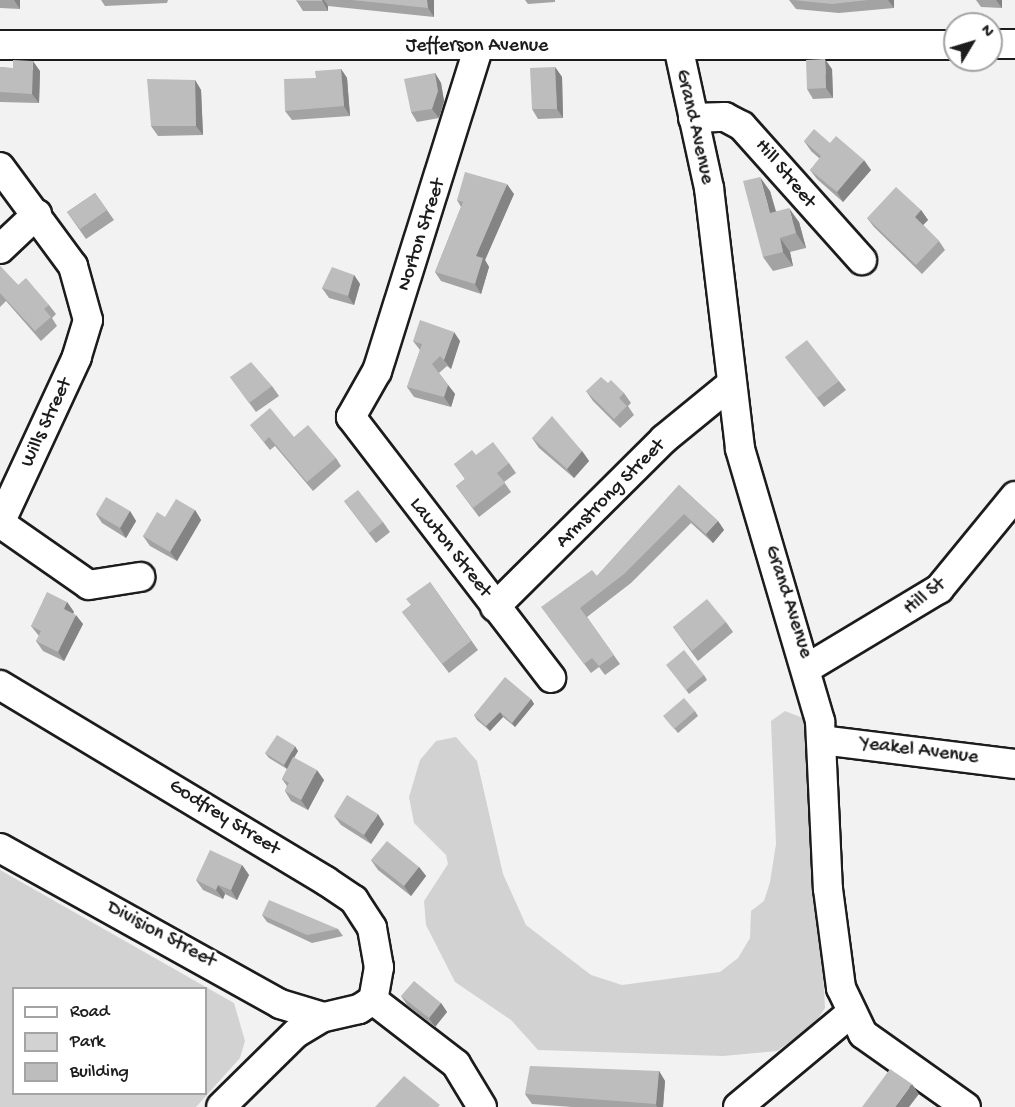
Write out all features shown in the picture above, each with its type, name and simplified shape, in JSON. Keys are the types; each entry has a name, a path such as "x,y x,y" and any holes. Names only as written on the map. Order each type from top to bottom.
{"street":[{"name":"Jefferson Avenue","path":"0,45 943,45"},
{"name":"Norton Street","path":"351,417 377,371 399,309 479,46"},
{"name":"Grand Avenue","path":"678,46 720,255 730,385 749,483 809,667 822,740 834,959 851,1012 863,1034 966,1107"},
{"name":"Hill Street","path":"693,117 725,117 742,126 862,260"},
{"path":"0,167 37,214 0,249"},
{"name":"Wills Street","path":"0,523 77,357 88,320 73,266 37,214"},
{"name":"Armstrong Street","path":"495,607 664,439 730,385"},
{"name":"Lawton Street","path":"351,417 551,678"},
{"name":"Hill St","path":"809,667 939,589 1015,496"},
{"path":"0,523 89,585 140,577"},
{"name":"Godfrey Street","path":"0,685 147,769 354,900 372,928 378,957 372,1000"},
{"name":"Yeakel Avenue","path":"822,740 1015,764"},
{"name":"Division Street","path":"0,848 280,1004 323,1017"},
{"path":"221,1107 296,1033 323,1017 360,1009 372,1000 456,1064 482,1107"},
{"path":"738,1107 851,1012"}],"green space":[{"path":"785,711 803,718 813,780 825,1008 813,1026 777,1051 723,1056 538,1050 511,1020 455,982 426,925 424,901 448,864 446,855 414,823 409,797 420,760 436,741 456,737 477,761 503,874 526,925 591,975 622,985 720,972 738,958 750,938 751,911 764,901 770,882 776,844 771,721"},
{"path":"0,870 206,987 12,987 12,1095 207,1095 196,1107 0,1107"},
{"path":"207,988 234,1003 245,1041 240,1058 207,1095"}],"building":[{"path":"322,0 322,1 296,1"},
{"path":"352,0 427,0 428,8"},
{"path":"793,0 868,0 832,4"},
{"path":"825,59 826,88 807,89 806,60"},
{"path":"13,60 33,61 32,94 0,92 0,67 13,68"},
{"path":"555,67 557,109 532,109 530,68"},
{"path":"341,69 344,106 285,111 284,79 316,78 315,71"},
{"path":"435,73 438,91 432,109 411,112 404,79"},
{"path":"147,79 195,80 196,126 151,126"},
{"path":"814,129 830,143 836,136 864,160 837,192 810,170 821,156 804,141"},
{"path":"465,172 507,184 476,256 483,258 475,284 435,272 463,202 457,200"},
{"path":"760,177 770,213 789,208 796,233 780,238 783,252 763,257 743,181"},
{"path":"896,187 921,210 915,217 939,241 916,265 867,218"},
{"path":"95,193 107,210 80,229 67,212"},
{"path":"0,266 18,285 26,278 49,305 44,309 51,317 35,331 0,293"},
{"path":"332,267 354,275 348,296 322,288"},
{"path":"420,320 454,332 444,360 440,356 432,364 448,385 444,397 407,387 422,344 413,341"},
{"path":"807,340 839,381 817,398 785,357"},
{"path":"251,362 272,386 249,403 230,377"},
{"path":"601,377 608,383 611,380 624,393 619,398 627,406 614,419 586,391"},
{"path":"270,408 294,437 308,425 336,458 307,482 269,437 264,442 250,425"},
{"path":"552,416 582,451 567,469 532,438"},
{"path":"493,442 509,463 497,473 505,483 473,508 456,486 465,479 454,464 472,450 476,455"},
{"path":"679,485 718,521 706,534 684,514 624,574 580,608 614,655 599,666 592,658 584,664 541,607 592,570 597,576"},
{"path":"358,490 383,522 369,533 344,501"},
{"path":"106,497 130,511 120,528 96,514"},
{"path":"176,499 195,510 170,552 143,536 157,512 165,517"},
{"path":"430,582 471,641 442,664 402,612 411,605 406,599"},
{"path":"47,592 67,602 64,609 76,615 58,652 36,641 41,631 31,626"},
{"path":"707,599 726,622 692,651 673,627"},
{"path":"684,650 704,675 686,690 666,665"},
{"path":"505,677 531,699 512,723 500,712 486,726 474,715"},
{"path":"684,698 695,711 674,729 663,716"},
{"path":"277,735 295,746 284,765 265,753"},
{"path":"293,757 317,770 301,800 285,791 289,783 282,779"},
{"path":"347,795 378,814 364,835 334,816"},
{"path":"387,841 419,867 404,886 371,860"},
{"path":"210,850 242,865 231,890 218,885 216,890 196,880"},
{"path":"269,900 338,929 307,935 262,915"},
{"path":"414,981 441,1003 429,1018 401,996"},
{"path":"530,1066 659,1071 656,1104 525,1094"},
{"path":"890,1069 912,1084 895,1107 862,1107"},
{"path":"404,1076 440,1105 438,1107 375,1107"}]}
